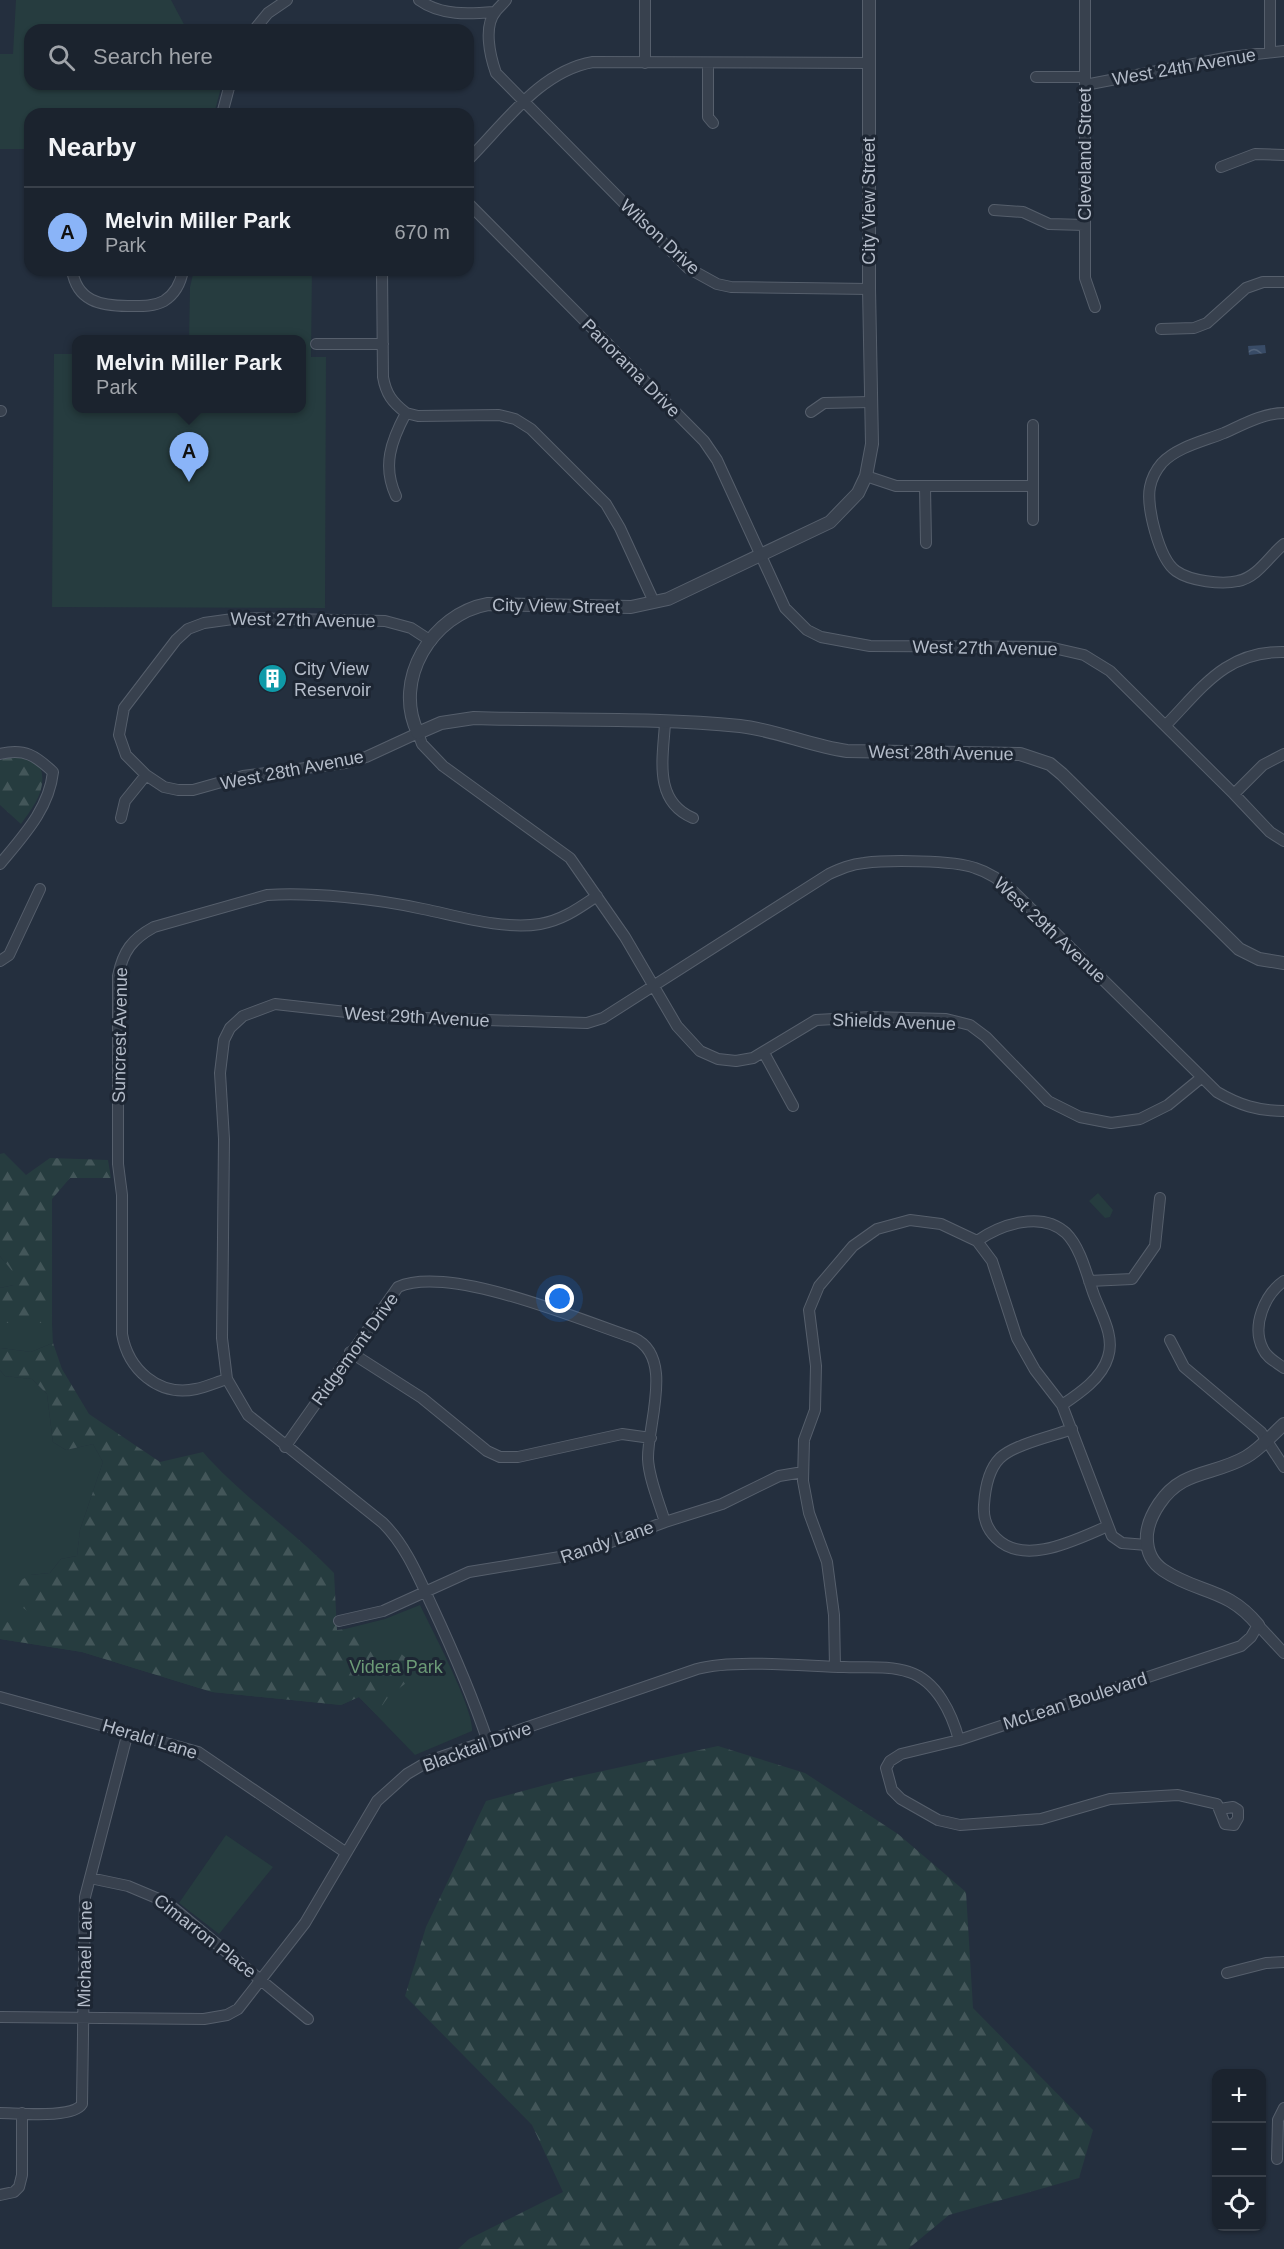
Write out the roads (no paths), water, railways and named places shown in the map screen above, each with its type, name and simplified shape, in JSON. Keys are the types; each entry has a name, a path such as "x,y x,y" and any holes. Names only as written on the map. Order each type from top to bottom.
{"street":[{"path":"259,24 268,13 287,0"},
{"path":"419,0 436,9 457,13 494,12 506,0"},
{"path":"645,0 645,63"},
{"name":"City View Street","path":"625,937 570,858 443,766 422,744 410,710 410,684 418,659 431,641 455,616 470,607 488,604 631,607 668,599 830,522 858,493 866,476 872,444 869,288 869,0"},
{"name":"Cleveland Street","path":"1085,0 1085,281 1095,307"},
{"path":"1270,0 1270,52"},
{"name":"Wilson Drive","path":"494,12 489,37 491,57 496,73 688,268 702,278 731,287 869,288"},
{"name":"West 24th Avenue","path":"1036,76 1085,81 1284,51"},
{"path":"474,154 545,82 575,65 594,62 869,63"},
{"path":"708,63 708,117 713,123"},
{"path":"224,108 228,90"},
{"path":"1221,167 1255,154 1284,155"},
{"name":"Panorama Drive","path":"474,209 704,441 717,460 761,556"},
{"path":"994,210 1023,212 1049,224 1085,225"},
{"path":"74,276 81,292 97,304 146,306 164,301 182,276"},
{"path":"382,276 382,344 386,392 405,412 418,416 499,415 515,419 531,429 606,504 620,528 654,602"},
{"path":"1161,328 1194,327 1207,323 1246,288 1263,282 1284,282"},
{"path":"316,344 382,344"},
{"path":"811,412 824,403 871,402"},
{"path":"396,496 389,480 388,464 390,448 405,412"},
{"path":"1284,413 1263,417 1179,451 1164,461 1154,474 1149,495 1161,552 1177,572 1191,578 1238,581 1252,576 1284,544"},
{"path":"1033,425 1034,520"},
{"path":"866,476 896,486 1033,486"},
{"path":"926,486 926,543"},
{"name":"West 27th Avenue","path":"761,556 785,608 795,621 821,637 870,646 1049,647 1084,655 1110,671 1270,831 1284,842"},
{"name":"West 27th Avenue","path":"146,775 135,766 121,746 120,720 124,708 176,640 188,629 204,623 240,618 385,621 411,628 431,641"},
{"path":"1166,725 1226,665 1258,653 1284,652"},
{"name":"West 28th Avenue","path":"146,775 164,787 193,790 243,776 345,763 366,757 441,723 466,718 665,723 760,729 825,748 847,751 1004,753 1037,758 1050,764 1078,790 1239,949 1258,959 1284,963"},
{"path":"665,723 665,787 677,810 693,818"},
{"path":"0,753 11,751 34,755 53,772 51,791 37,818 0,864"},
{"path":"1234,794 1263,765 1284,754"},
{"path":"121,818 125,801 146,775"},
{"name":"West 29th Avenue","path":"488,1742 468,1685 408,1556 390,1531 285,1447 248,1414 227,1379 222,1338 224,1139 220,1055 230,1028 243,1016 275,1004 294,1004 362,1015 577,1024 603,1018 829,874 847,866 866,862 973,867 996,876 1014,892 1217,1092 1237,1104 1262,1111 1284,1111"},
{"path":"0,961 9,955 40,889"},
{"name":"Suncrest Avenue","path":"227,1379 194,1389 176,1390 158,1386 143,1376 124,1349 122,1334 122,1195 118,1164 118,976 121,959 128,946 140,934 154,927 267,896 285,894 422,908 461,919 538,924 570,914 597,896"},
{"name":"Shields Avenue","path":"625,937 677,1026 700,1051 718,1059 736,1060 764,1053 816,1020 871,1017 946,1019 970,1025 986,1037 1048,1101 1080,1118 1111,1123 1140,1119 1168,1106 1201,1078"},
{"path":"764,1053 793,1106"},
{"path":"1089,1281 1132,1279 1155,1246 1160,1198"},
{"path":"835,1667 834,1615 827,1562 810,1513 803,1472 804,1440 815,1410 816,1366 809,1310 819,1286 863,1237 895,1223 910,1220 940,1224 976,1241 992,1261 1017,1338 1035,1370 1062,1405 1112,1536 1122,1544 1147,1545"},
{"path":"976,1241 1028,1221 1047,1223 1065,1233 1077,1250 1108,1330 1109,1354 1100,1373 1062,1405"},
{"path":"1284,1281 1274,1287 1267,1298 1259,1325 1263,1349 1269,1358 1284,1368"},
{"name":"Ridgemont Drive","path":"285,1447 394,1291 403,1285 422,1282 491,1291 643,1343 650,1352 656,1367 649,1462 665,1522"},
{"path":"1170,1340 1184,1367 1268,1439 1284,1467"},
{"path":"350,1352 422,1398 487,1451 500,1457 519,1456 621,1434 651,1438"},
{"path":"1284,1424 1238,1461 1194,1475 1177,1484 1162,1500 1152,1517 1147,1545 1150,1555 1162,1569 1233,1600 1284,1653"},
{"path":"1072,1429 1011,1451 994,1466 989,1475 984,1502 988,1528 1002,1544 1023,1550 1074,1541 1108,1526"},
{"name":"Randy Lane","path":"339,1621 376,1614 470,1572 568,1557 732,1500 779,1476 803,1472"},
{"name":"McLean Boulevard","path":"1220,1809 1207,1800 1178,1795 1110,1799 1041,1819 960,1825 938,1820 901,1799 892,1790 886,1768 890,1761 901,1754 959,1740 1241,1646 1251,1637 1258,1625"},
{"name":"Blacktail Drive","path":"0,2017 218,2018 238,2008 261,1980 305,1923 377,1801 407,1774 429,1761 705,1666 835,1667 910,1672 932,1687 944,1703 954,1720 959,1740"},
{"name":"Herald Lane","path":"0,1696 198,1752 345,1852"},
{"name":"Michael Lane","path":"22,2113 68,2113 79,2109 83,2095 83,1912 128,1732"},
{"name":"Cimarron Place","path":"90,1878 128,1886 166,1902 308,2019"},
{"path":"1227,1973 1266,1963 1284,1962"},
{"path":"1277,2159 1278,2120 1284,2108"},
{"path":"0,2113 22,2113 21,2182 14,2192 0,2195"}],"water":[{"path":"1265,345 1266,353 1249,355 1248,346"}],"place":[{"name":"Melvin Miller Park","path":"189,482"},
{"name":"City View Reservoir","path":"273,679"}],"park label":[{"name":"Videra Park","path":"396,1667"}]}
